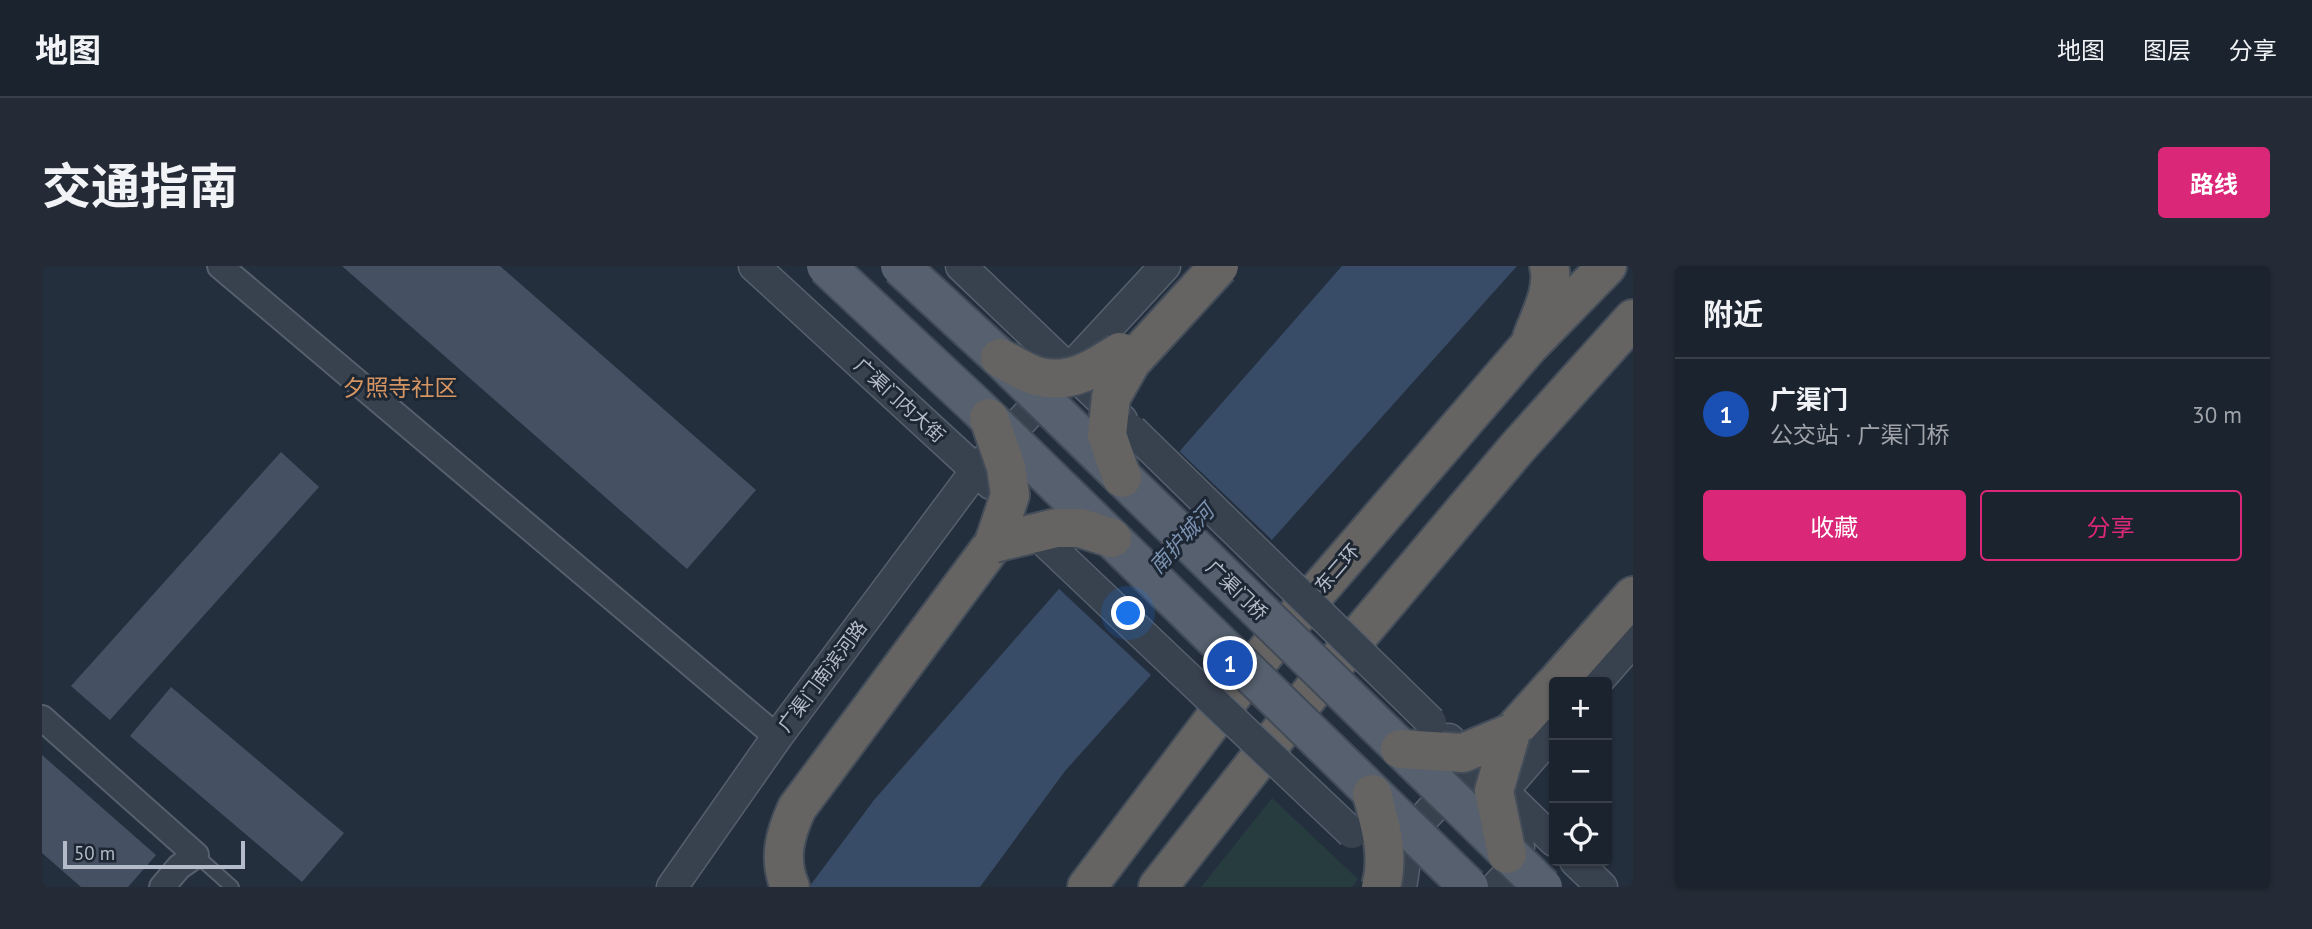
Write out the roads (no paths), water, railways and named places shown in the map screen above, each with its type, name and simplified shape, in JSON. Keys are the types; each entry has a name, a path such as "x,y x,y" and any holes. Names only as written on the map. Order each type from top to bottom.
{"highway":[{"path":"1000,358 1041,377 1071,377 1096,368 1120,352 1200,266"},
{"path":"1122,478 1107,435 1111,397 1131,362 1219,266"},
{"path":"1528,347 1547,299 1551,271 1549,266"},
{"name":"东二环","path":"1087,887 1256,664 1528,347 1607,266"},
{"path":"1158,887 1321,680 1517,448 1633,319"},
{"path":"1517,448 1633,337"},
{"path":"790,887 785,877 783,851 787,830 797,808 993,543 1010,495 1006,467 989,418"},
{"path":"993,543 1056,528 1080,528 1112,538"},
{"path":"1561,677 1633,596"},
{"path":"1400,749 1463,753 1511,733 1549,691"},
{"path":"1502,870 1494,791 1511,733"},
{"path":"1372,794 1384,844 1383,880 1397,885"}],"main road":[{"path":"826,266 989,418 1469,887"},
{"name":"广渠门桥","path":"900,266 1000,358 1400,749 1502,870 1542,887"}],"street":[{"path":"220,266 777,737"},
{"name":"广渠门内大街","path":"754,266 976,469 1042,539 1352,833 1397,885"},
{"path":"961,266 1549,836"},
{"name":"广渠门南滨河路","path":"672,887 777,737 976,469 1165,266"},
{"path":"1601,677 1633,641"},
{"path":"42,718 196,855 179,867 162,887"},
{"path":"1397,885 1417,826 1441,800 1459,786 1497,786 1549,737"},
{"path":"1497,786 1519,846 1513,869 1502,870"},
{"path":"1580,866 1602,887"}],"lane":[{"path":"196,855 232,887"}],"water":[{"name":"南护城河","path":"1342,266 1517,266 1065,771 980,887 809,887 874,800"}],"place":[{"name":"广渠门","path":"1230,663"}],"district":[{"name":"夕照寺社区","path":"400,388"}]}
